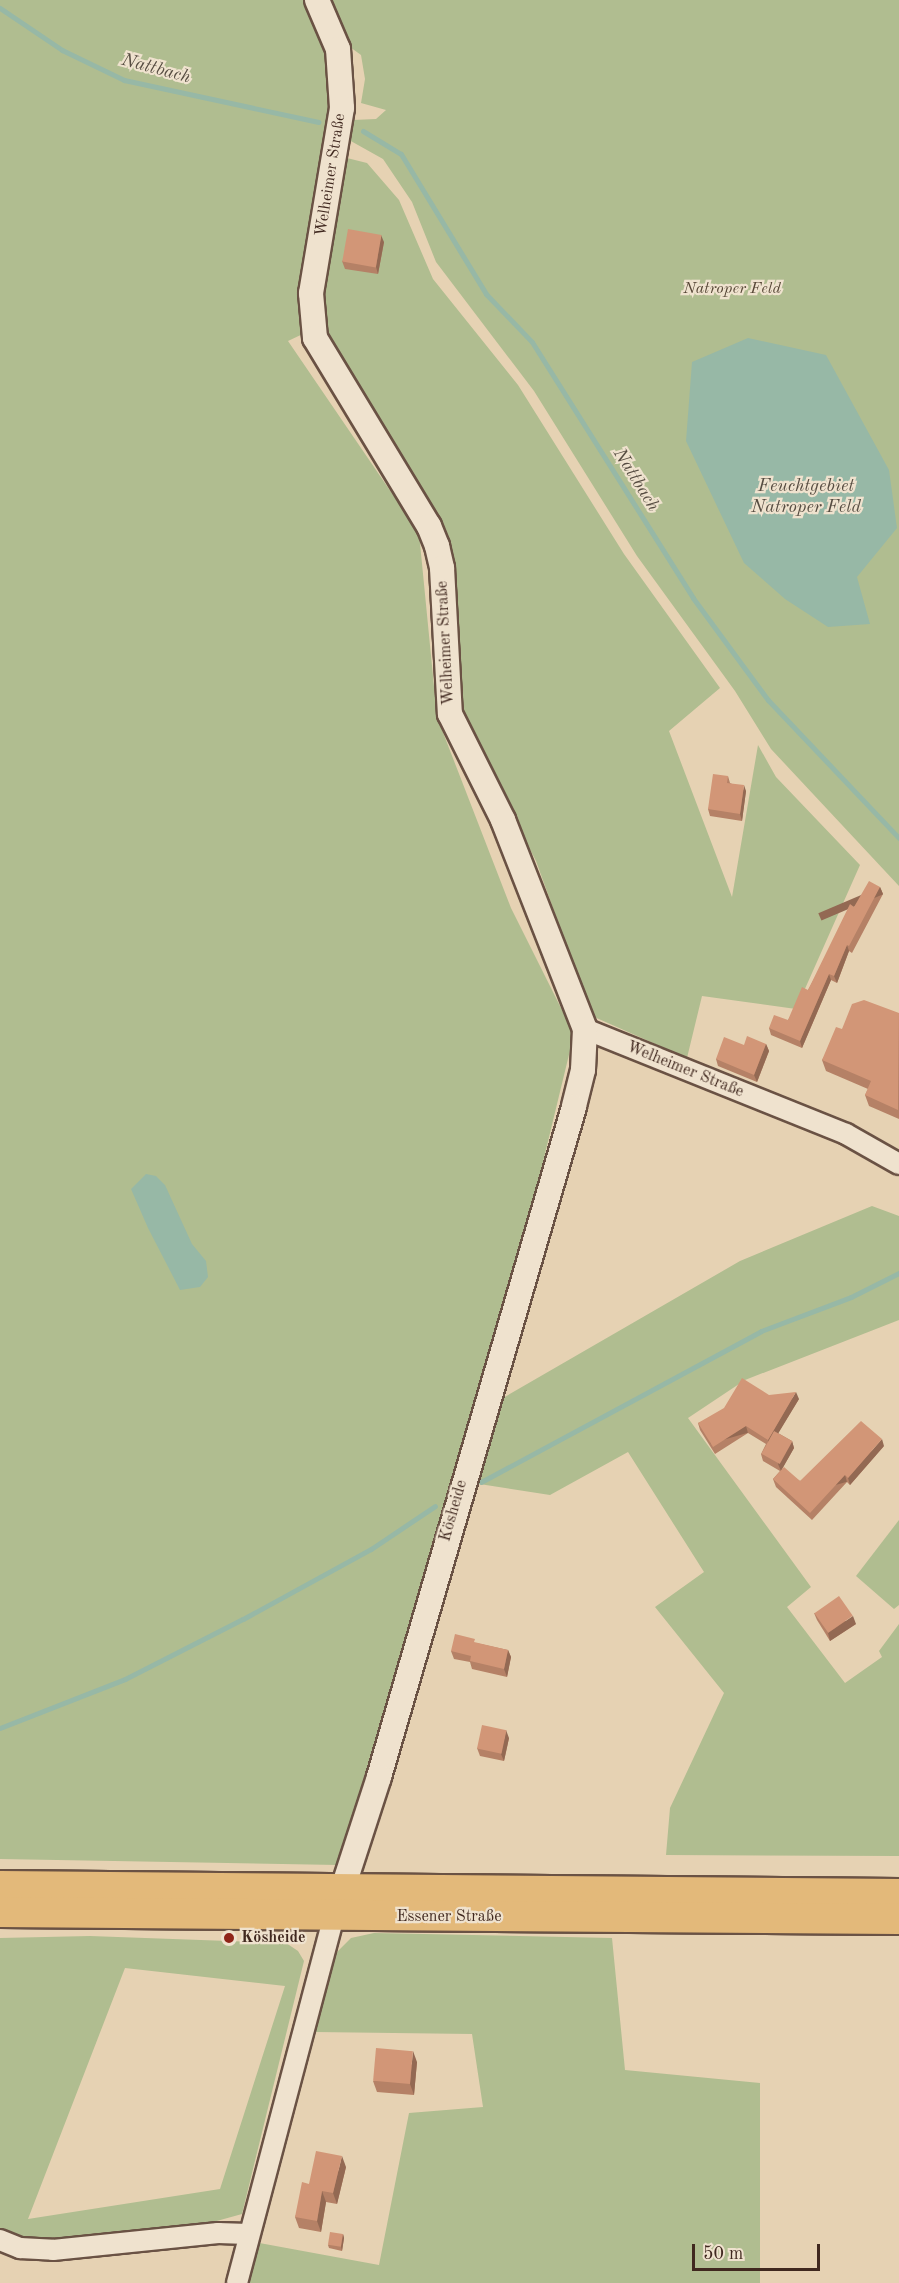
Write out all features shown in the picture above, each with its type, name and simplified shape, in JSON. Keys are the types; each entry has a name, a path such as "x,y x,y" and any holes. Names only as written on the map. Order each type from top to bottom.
{"main road":[{"name":"Essener Straße","path":"0,1886 338,1903 899,1919"},
{"name":"Essener Straße","path":"0,1912 338,1903 899,1894"}],"street":[{"name":"Welheimer Straße","path":"317,0 338,49 340,126 311,292 315,338 429,526 443,577 450,714 503,820 585,1029 846,1134 899,1164"},
{"name":"Kösheide","path":"237,2283 248,2234 338,1903 379,1777 574,1107 583,1070 585,1029"},
{"path":"0,2240 20,2248 53,2250 218,2233 248,2234"}],"green space":[{"path":"0,0 311,0 328,40 334,107 307,332 288,341 419,533 437,717 511,908 574,1034 526,1232 338,1865 0,1859"},
{"name":"Natroper Feld","path":"323,0 899,0 899,886 771,749 735,691 637,556 534,391 436,262 412,202 383,159 349,140 353,120 376,119 386,110 361,103 365,79 361,55 343,42"},
{"path":"343,157 367,163 399,200 433,279 518,385 624,554 720,688 669,731 732,897 758,745 776,777 860,865 796,1009 702,996 687,1058 592,1016 536,861 457,707 453,594 324,340 318,298"},
{"path":"872,1206 899,1216 899,1320 745,1380 688,1418 811,1587 787,1607 845,1683 882,1657 879,1651 899,1624 899,1856 666,1855 670,1808 724,1693 655,1607 704,1572 628,1452 550,1495 473,1483 503,1398 740,1261"},
{"path":"899,1520 899,1605 894,1609 856,1576"},
{"path":"374,1933 612,1938 625,2070 760,2083 760,2283 244,2283 254,2242 379,2265 409,2113 483,2107 472,2034 315,2032 336,1953 351,1938"},
{"path":"90,1936 286,1943 298,1951 304,1961 242,2214 195,2227 45,2244 14,2239 0,2231 0,1938","holes":["125,1968 285,1986 220,2189 28,2219"]}],"water":[{"name":"Feuchtgebiet Natroper Feld","path":"748,338 826,355 889,470 897,528 857,577 870,624 828,627 785,599 744,563 686,441 692,362"},
{"path":"146,1174 156,1176 165,1185 192,1244 206,1261 208,1277 200,1287 180,1290 148,1228 131,1189"}],"building":[{"path":"348,229 381,235 376,267 342,261"},
{"path":"713,774 728,776 727,783 744,785 740,814 708,809"},
{"path":"869,881 880,887 849,946 847,945 834,976 829,974 800,1041 769,1028 774,1015 788,1020 802,987 808,990 850,904 854,907"},
{"path":"864,1000 899,1013 898,1110 865,1095 871,1081 822,1060 836,1027 842,1029 852,1004"},
{"path":"747,1036 766,1044 754,1075 716,1059 724,1037 744,1045"},
{"path":"742,1378 769,1395 796,1392 768,1440 746,1426 713,1447 698,1423 724,1408"},
{"path":"861,1421 882,1439 848,1478 845,1475 810,1513 773,1479 784,1467 800,1481"},
{"path":"774,1431 792,1441 780,1464 761,1454"},
{"path":"839,1596 853,1616 828,1633 814,1613"},
{"path":"455,1634 475,1639 474,1642 508,1650 504,1669 470,1661 471,1656 451,1651"},
{"path":"482,1725 506,1730 501,1754 477,1748"},
{"path":"376,2048 413,2051 410,2084 373,2081"},
{"path":"316,2151 342,2156 333,2193 322,2191 317,2221 295,2217 302,2182 309,2184"},
{"path":"330,2232 343,2234 341,2247 328,2245"}],"waterway":[{"name":"Nattbach","path":"0,8 62,50 124,80 319,122"},
{"name":"Nattbach","path":"363,131 401,154 486,294 532,342 693,598 768,700 899,838"},
{"path":"481,1482 761,1331 851,1297 899,1273"},
{"path":"0,1728 125,1679 243,1619 371,1549 435,1506"}],"place":[{"name":"Kösheide","path":"229,1938"}]}
